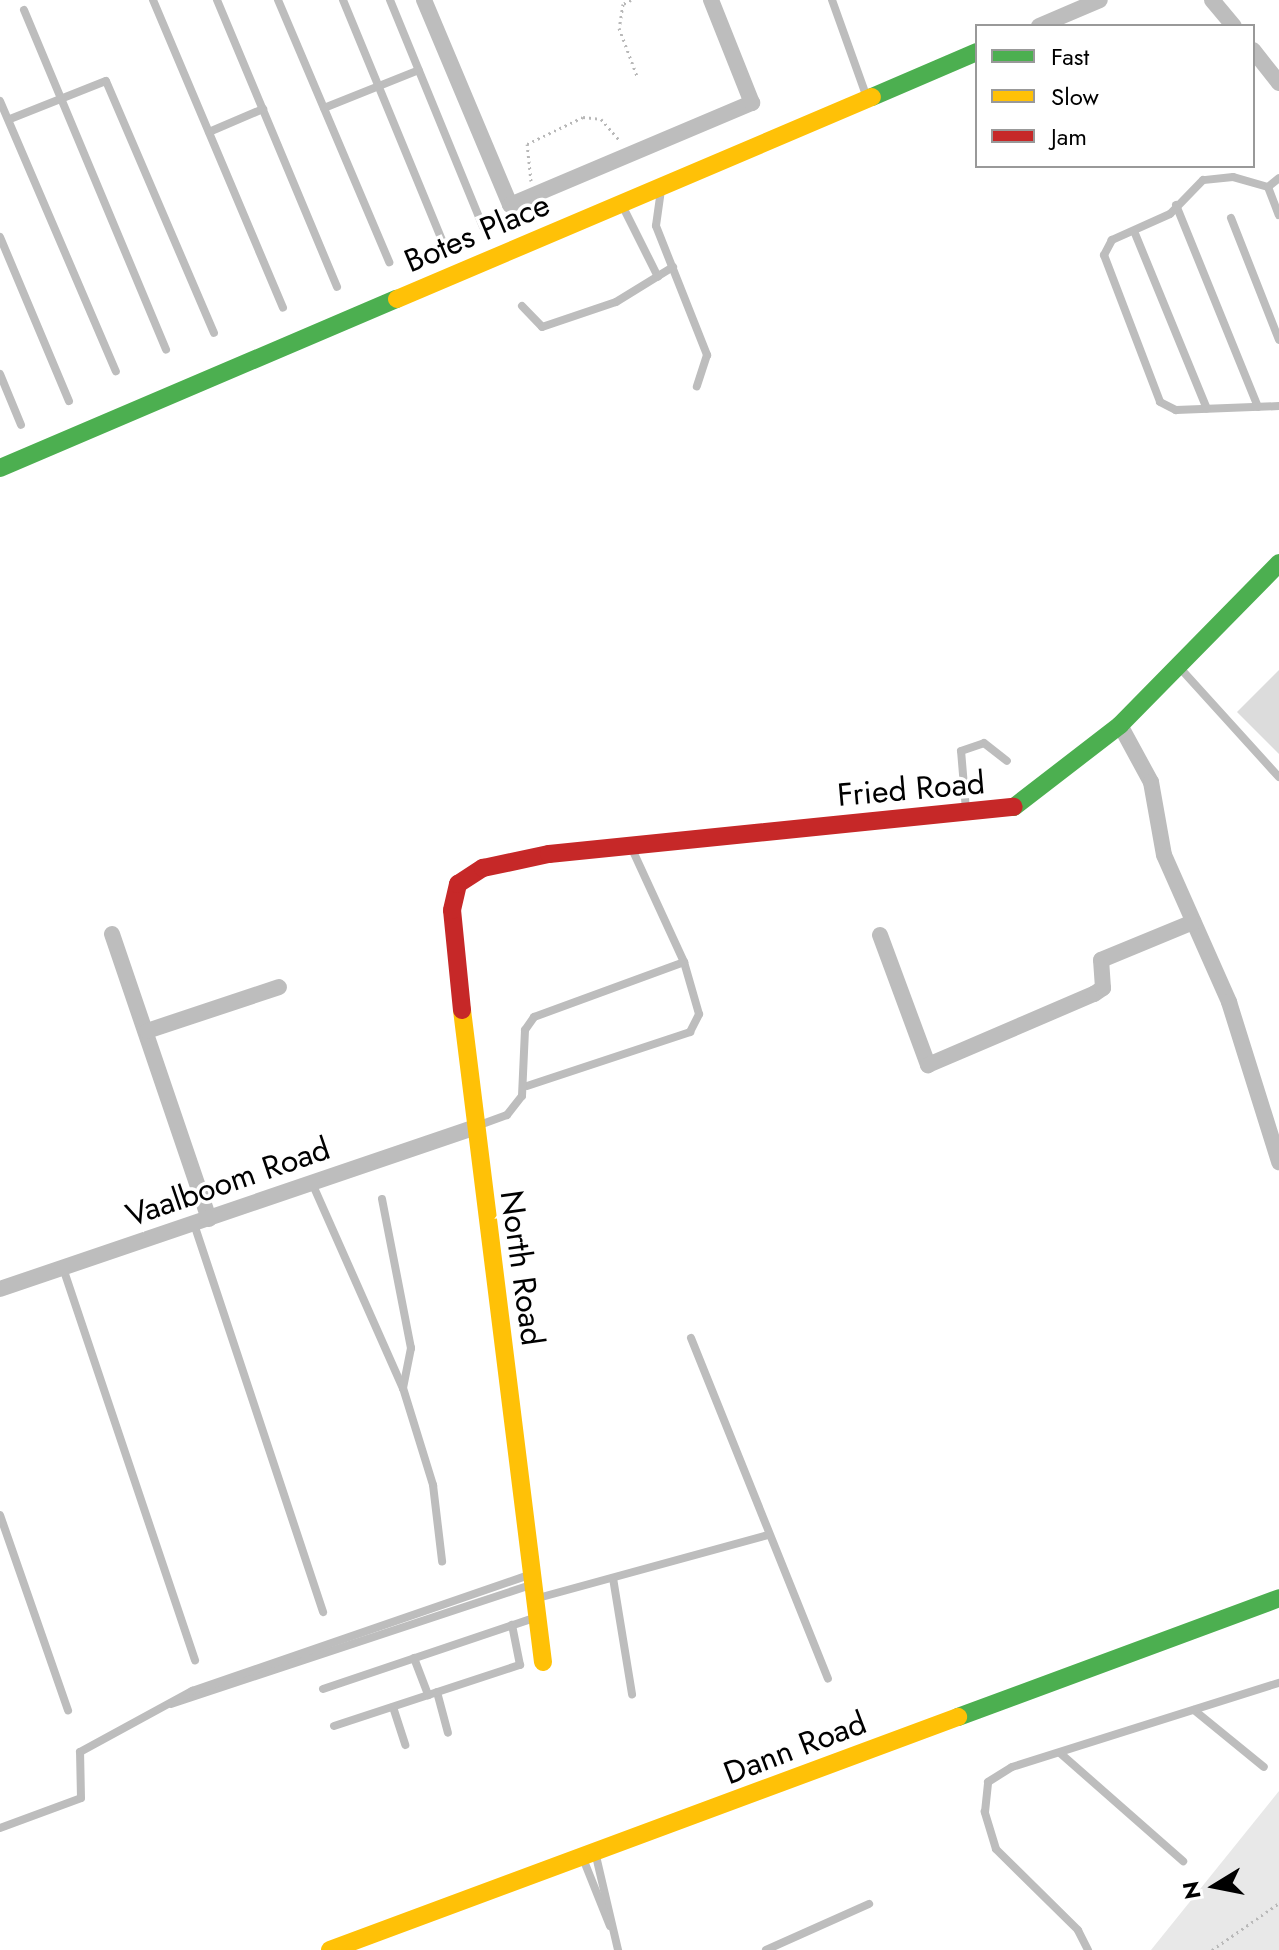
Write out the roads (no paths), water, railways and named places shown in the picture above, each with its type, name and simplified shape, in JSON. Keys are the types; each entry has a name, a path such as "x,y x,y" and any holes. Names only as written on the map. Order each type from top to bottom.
{"street":[{"path":"424,0 510,205 752,103 711,0"},
{"path":"1044,24 1100,0"},
{"path":"1212,0 1232,24"},
{"name":"Botes Place","path":"0,468 975,53"},
{"path":"1255,53 1279,83"},
{"name":"Fried Road","path":"458,884 501,863 631,846 966,815 1015,807 1043,792 1120,725 1176,664 1279,563"},
{"path":"1120,725 1151,782 1164,855 1229,1002 1279,1162"},
{"name":"North Road","path":"458,884 452,910 473,1128 543,1662"},
{"path":"880,935 928,1065 1094,994 1103,988 1101,960 1193,922"},
{"path":"112,934 147,1031 202,1222"},
{"path":"147,1031 279,987"},
{"name":"Vaalboom Road","path":"1,1285 202,1222 473,1128"},
{"name":"Dann Road","path":"330,1950 590,1858 1279,1598"}],"lane":[{"path":"153,0 283,308"},
{"path":"217,0 337,287"},
{"path":"278,0 389,262"},
{"path":"343,0 442,240"},
{"path":"390,0 483,227"},
{"path":"832,0 867,99"},
{"path":"24,10 166,349"},
{"path":"324,108 419,70"},
{"path":"10,119 106,81 214,333"},
{"path":"0,101 116,371"},
{"path":"209,132 263,109"},
{"path":"1268,187 1217,177 1192,185 1176,205 1134,231 1112,240 1104,255 1160,402 1207,409 1279,406"},
{"path":"1268,187 1279,178"},
{"path":"663,186 654,210 707,355 697,386"},
{"path":"1268,187 1279,215"},
{"path":"619,205 635,219 658,277"},
{"path":"1176,205 1258,407"},
{"path":"1231,218 1279,340"},
{"path":"1134,231 1207,409"},
{"path":"0,237 69,401"},
{"path":"522,306 542,327 616,302 673,267"},
{"path":"0,374 21,425"},
{"path":"1176,664 1279,777"},
{"path":"966,815 961,751 984,743 1007,761"},
{"path":"527,1086 690,1032 699,1014 684,962 631,846"},
{"path":"473,1128 507,1115 527,1086 525,1030 534,1017 684,962"},
{"path":"312,1183 403,1388 433,1485 442,1561"},
{"path":"382,1199 411,1348 403,1388"},
{"path":"202,1222 323,1612"},
{"path":"63,1267 195,1660"},
{"path":"691,1338 828,1679"},
{"path":"0,1515 68,1710"},
{"path":"0,1828 81,1798 80,1752 170,1705 535,1593 613,1578 768,1535"},
{"path":"613,1578 632,1694"},
{"path":"323,1689 512,1625 535,1593"},
{"path":"334,1726 520,1665 512,1625"},
{"path":"414,1658 448,1733"},
{"path":"1088,1950 1078,1930 1006,1863 985,1812 983,1795 1000,1771 1279,1683"},
{"path":"393,1707 405,1745"},
{"path":"1194,1710 1264,1767"},
{"path":"1060,1753 1183,1861"},
{"path":"590,1858 604,1887 618,1950"},
{"path":"590,1858 595,1891 612,1930"},
{"path":"595,1891 604,1887"},
{"path":"766,1950 869,1904"}]}
